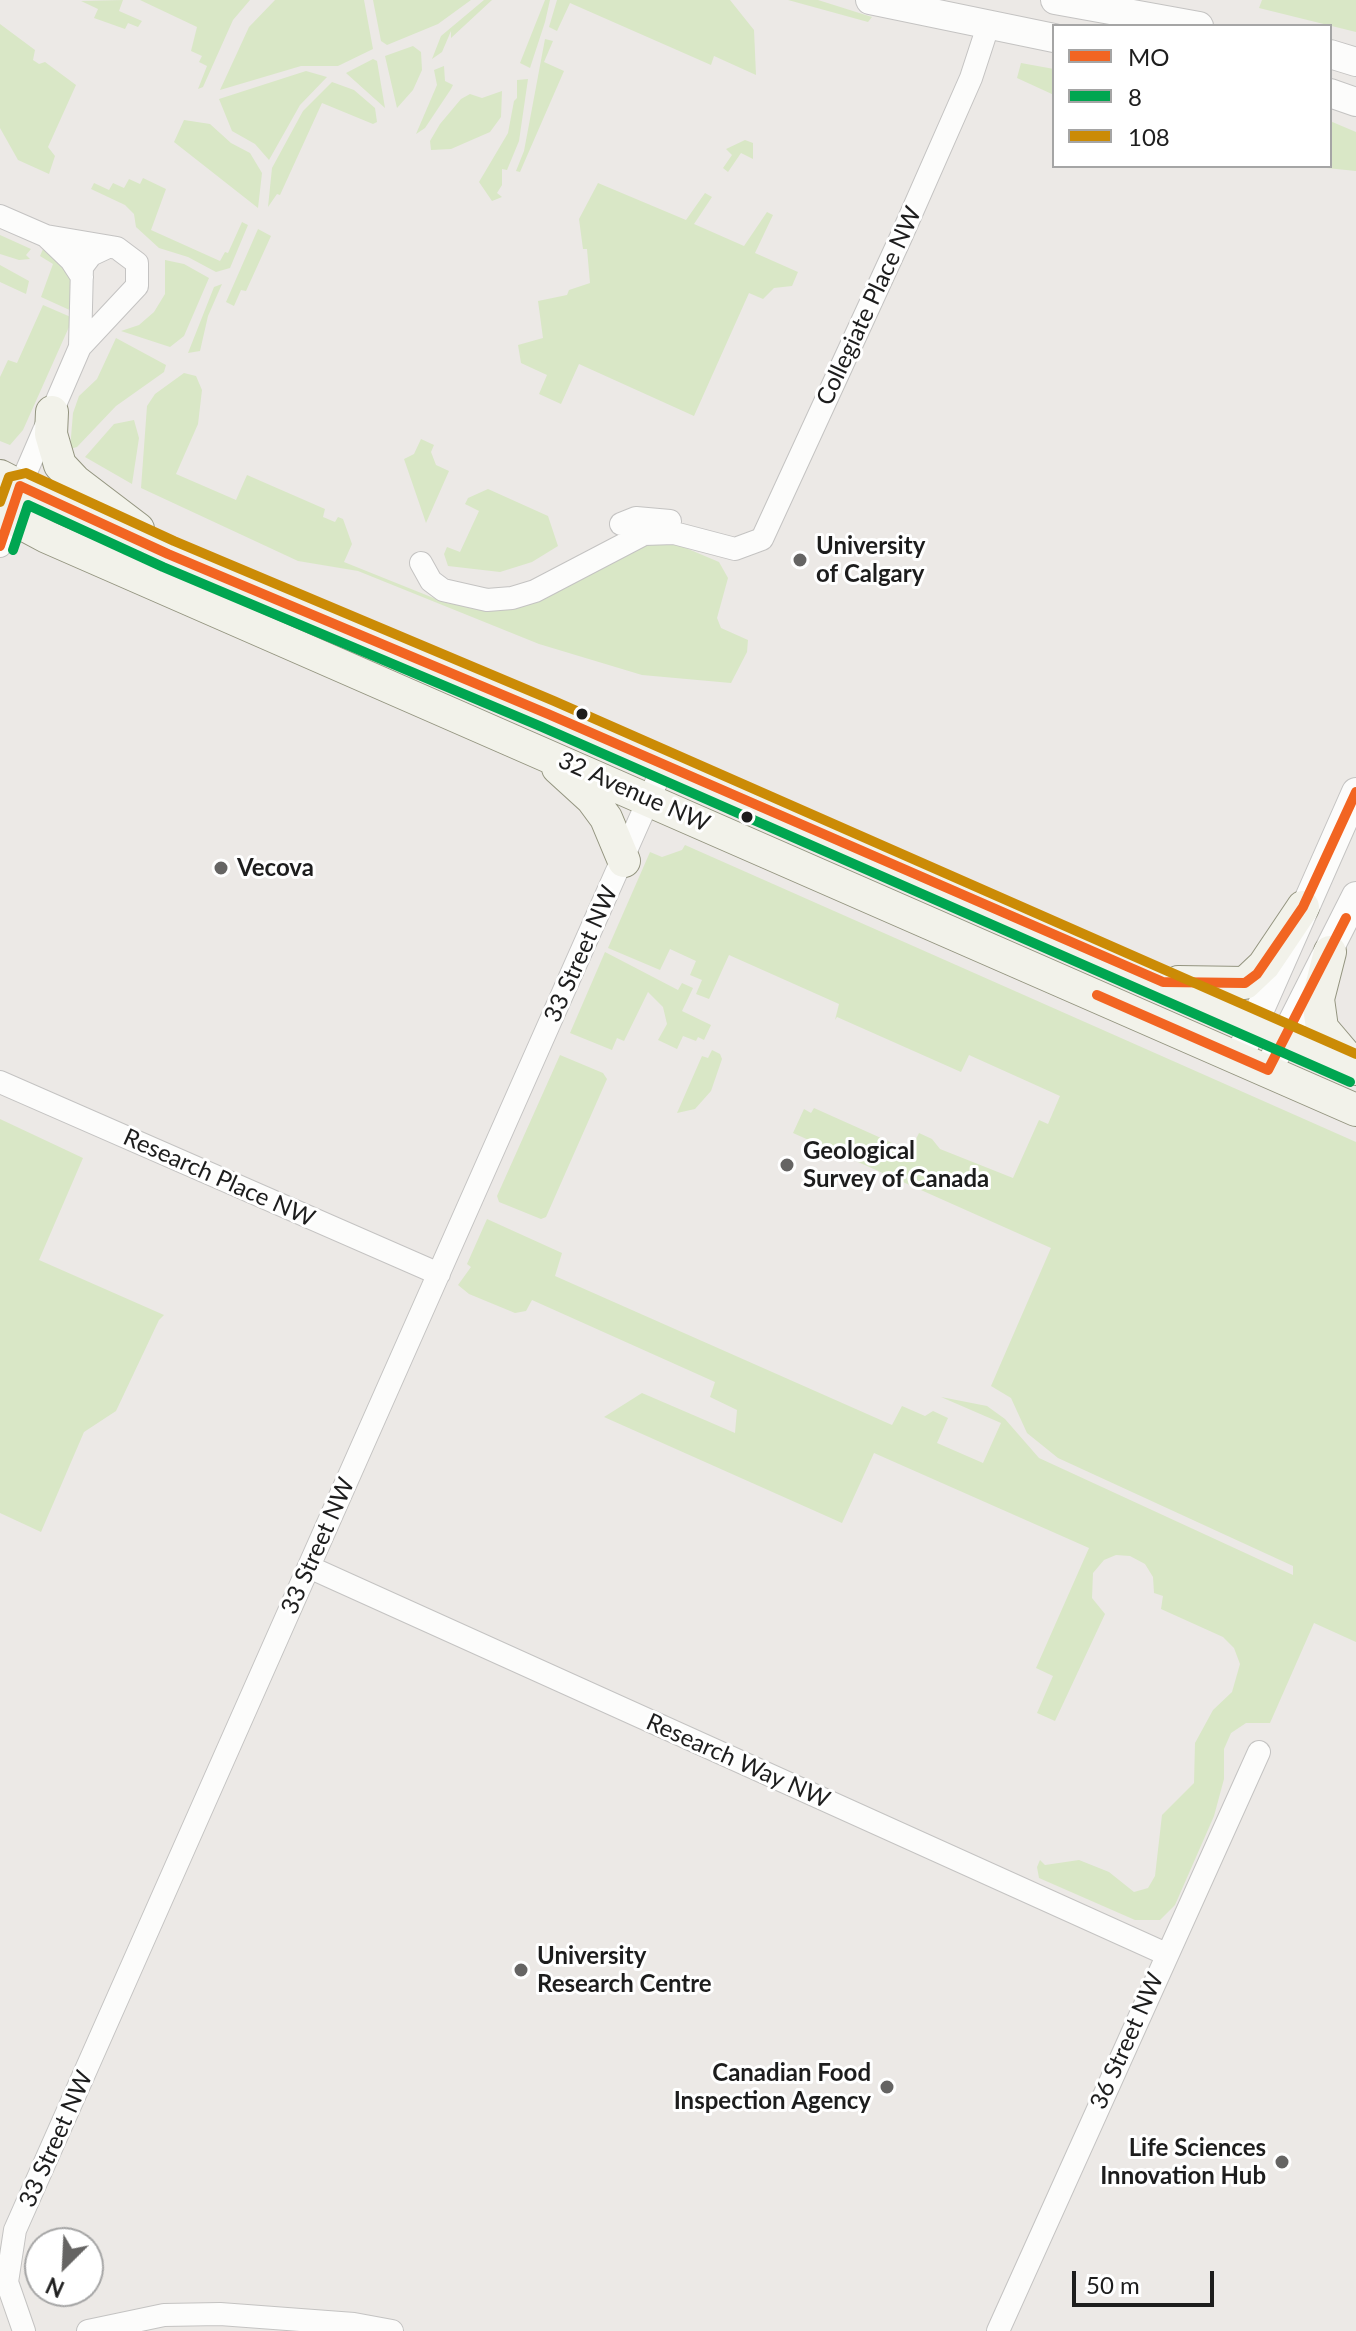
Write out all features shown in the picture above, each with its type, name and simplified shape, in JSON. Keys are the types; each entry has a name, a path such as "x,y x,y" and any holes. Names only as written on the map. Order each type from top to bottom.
{"main road":[{"path":"52,412 51,434 60,465 75,481 168,554"},
{"name":"32 Avenue NW","path":"10,481 168,554 520,702 1356,1068"},
{"name":"32 Avenue NW","path":"4,525 47,537 1356,1110"},
{"path":"538,750 592,799 606,818 624,861"},
{"path":"1163,982 1245,983 1264,965 1303,907"},
{"path":"1330,952 1318,999 1322,1028 1356,1068"}],"street":[{"path":"870,0 1052,38"},
{"path":"1055,0 1188,24"},
{"name":"Collegiate Place NW","path":"421,563 431,581 443,590 487,600 512,598 535,591 644,534 674,533 735,549 762,539 901,237 971,78 988,26"},
{"path":"1332,55 1356,62"},
{"path":"1332,94 1356,102"},
{"path":"0,216 46,236 128,253 137,263 139,277 126,300 80,347"},
{"path":"46,236 71,260 82,277"},
{"path":"4,525 10,481 52,412 80,347 84,299 82,277 86,260 108,247"},
{"name":"Collegiate Place NW","path":"621,524 636,518 658,518 710,537 717,544"},
{"name":"33 Street NW","path":"24,2331 7,2282 15,2230 624,861 663,767"},
{"path":"1239,1057 1356,792"},
{"path":"1268,1070 1356,896"},
{"name":"Research Place NW","path":"0,1082 439,1274"},
{"name":"Research Way NW","path":"309,1567 1166,1954"},
{"name":"36 Street NW","path":"998,2331 1259,1752"},
{"path":"88,2331 116,2329 164,2315 220,2314 354,2324 392,2331"}],"green space":[{"path":"123,0 119,11 142,21 138,27 128,23 125,29 94,18 98,9 81,1"},
{"path":"140,0 250,0 233,20 203,87 198,89 207,66 199,62 202,56 191,51 197,27"},
{"path":"275,0 364,0 373,49 338,66 301,66 220,90 249,27"},
{"path":"373,0 471,0 438,24 387,45 381,41"},
{"path":"484,0 492,0 451,38 451,31 442,52 432,59 441,36"},
{"path":"545,0 550,0 530,68 520,63"},
{"path":"557,0 730,0 754,30 756,75 714,56 711,65 570,3 557,31 549,27"},
{"path":"788,0 818,0 872,17 868,22"},
{"path":"1262,0 1356,0 1356,32 1332,24 1259,8"},
{"path":"0,24 35,50 33,60 39,64 45,62 76,85 48,147 55,156 49,174 18,160 0,128"},
{"path":"545,39 553,41 544,62 564,71 520,172 516,171 524,151"},
{"path":"413,46 421,52 422,70 413,90 397,108 385,56"},
{"path":"373,59 377,61 385,108 346,73"},
{"path":"1021,63 1052,69 1052,94 1017,78"},
{"path":"444,66 445,81 453,85 425,128 416,134 437,85 434,70"},
{"path":"306,71 327,77 300,105 269,160 255,144 232,131 219,99"},
{"path":"528,79 519,141 507,170 502,169 502,185 497,193 502,197 492,201 479,182 508,133 517,98 517,80"},
{"path":"332,82 354,90 375,108 377,122 373,124 322,103 280,195 277,194 268,207 272,168 303,111"},
{"path":"502,91 501,117 490,132 451,149 431,150 430,141 440,124 461,99 470,94 482,98"},
{"path":"184,120 210,124 231,143 250,153 262,173 258,208 174,142"},
{"path":"1332,122 1356,132 1356,171 1327,168 1332,168"},
{"path":"745,140 753,143 753,159 741,153 728,172 723,168 732,155 726,149"},
{"path":"143,178 166,189 151,230 220,261 225,252 228,253 242,222 248,225 230,268 216,272 188,257 159,248 136,227 134,214 125,205 91,189 94,183 109,190 113,183 124,188 129,179 140,184"},
{"path":"598,183 686,220 705,193 712,197 694,224 744,246 767,212 773,215 755,253 798,272 792,286 774,288 763,299 749,293 694,416 579,364 561,404 539,394 547,375 521,363 518,345 543,338 538,301 567,295 569,290 590,283 587,249 583,249 579,219"},
{"path":"258,229 271,236 246,291 241,290 234,306 226,302"},
{"path":"0,235 31,249 26,255 30,259 19,260 0,254"},
{"path":"43,249 53,253 71,276 74,312 41,297 53,264 40,256"},
{"path":"165,260 184,264 209,278 184,336 170,347 121,331 139,325 154,312 165,294"},
{"path":"0,265 29,281 26,294 0,282"},
{"path":"222,284 208,316 200,351 188,353 214,287"},
{"path":"43,305 73,318 23,430 10,445 0,441 0,377 8,360 17,363"},
{"path":"116,338 166,365 164,372 116,406 77,447 70,449 73,413 79,396 97,379"},
{"path":"184,373 196,376 202,390 198,424 176,474 236,500 247,475 325,509 323,517 335,522 338,517 343,519 352,544 344,562 446,603 494,609 644,542 674,543 719,562 728,578 717,618 721,628 748,640 747,652 731,683 642,675 539,644 358,571 298,561 141,488 147,406 155,394"},
{"path":"134,420 139,438 132,484 85,457 114,424"},
{"path":"421,439 434,445 431,452 436,465 449,471 426,523 404,459 414,454"},
{"path":"488,489 548,516 558,546 532,562 500,572 448,566 444,554 447,547 460,552 479,511 465,504 468,498"},
{"path":"685,845 1356,1142 1356,1642 1314,1623 1270,1723 1246,1723 1231,1733 1224,1749 1224,1779 1214,1816 1175,1905 1160,1920 1135,1920 1039,1878 1037,1867 1040,1860 1045,1865 1079,1860 1109,1872 1134,1892 1148,1888 1155,1876 1162,1815 1194,1783 1195,1743 1213,1710 1232,1692 1240,1664 1234,1648 1223,1637 1161,1609 1163,1596 1154,1593 1153,1577 1145,1564 1130,1556 1116,1555 1104,1560 1093,1573 1092,1598 1105,1614 1055,1721 1037,1713 1053,1676 1036,1668 1089,1548 874,1453 842,1523 604,1417 642,1393 735,1433 737,1410 710,1397 715,1382 532,1300 526,1311 515,1313 469,1294 458,1285 471,1267 467,1264 487,1219 562,1253 555,1276 892,1425 902,1406 925,1416 933,1411 948,1418 937,1443 983,1463 1001,1423 941,1397 987,1406 1005,1419 1039,1458 1293,1575 1293,1566 1058,1458 1027,1433 1011,1398 991,1386 1051,1248 793,1133 804,1109 811,1113 814,1108 910,1151 919,1133 932,1139 940,1149 1013,1178 1039,1120 1048,1124 1060,1096 969,1055 961,1072 837,1017 835,1020 839,1004 729,955 709,999 696,994 702,980 690,975 696,961 670,949 660,970 608,948 650,852 662,857 682,850"},
{"path":"605,952 678,990 682,983 693,988 682,1011 711,1025 704,1040 698,1037 696,1041 683,1036 677,1049 658,1040 667,1024 663,1007 648,992 624,1041 617,1038 612,1050 570,1033"},
{"path":"712,1050 722,1059 711,1091 695,1109 677,1113 702,1056 708,1058"},
{"path":"560,1055 603,1073 607,1079 546,1217 541,1219 499,1202 497,1196"},
{"path":"0,1119 83,1158 39,1260 164,1315 116,1411 84,1432 41,1532 0,1513"}],"transit line":[{"name":"108","path":"0,502 9,477 26,473 174,541 554,701 1356,1054"},
{"name":"MO","path":"0,546 20,486 168,554 548,714 1163,982 1245,983 1257,974 1303,907 1356,792"},
{"name":"8","path":"13,550 28,505 163,567 542,727 1350,1082"},
{"name":"MO","path":"1097,995 1268,1070 1346,918"}],"place":[{"name":"University of Calgary","path":"800,560"},
{"name":"Vecova","path":"221,868"},
{"name":"Geological Survey of Canada","path":"787,1165"},
{"name":"University Research Centre","path":"521,1970"},
{"name":"Canadian Food Inspection Agency","path":"887,2087"},
{"name":"Life Sciences Innovation Hub","path":"1282,2162"}]}
